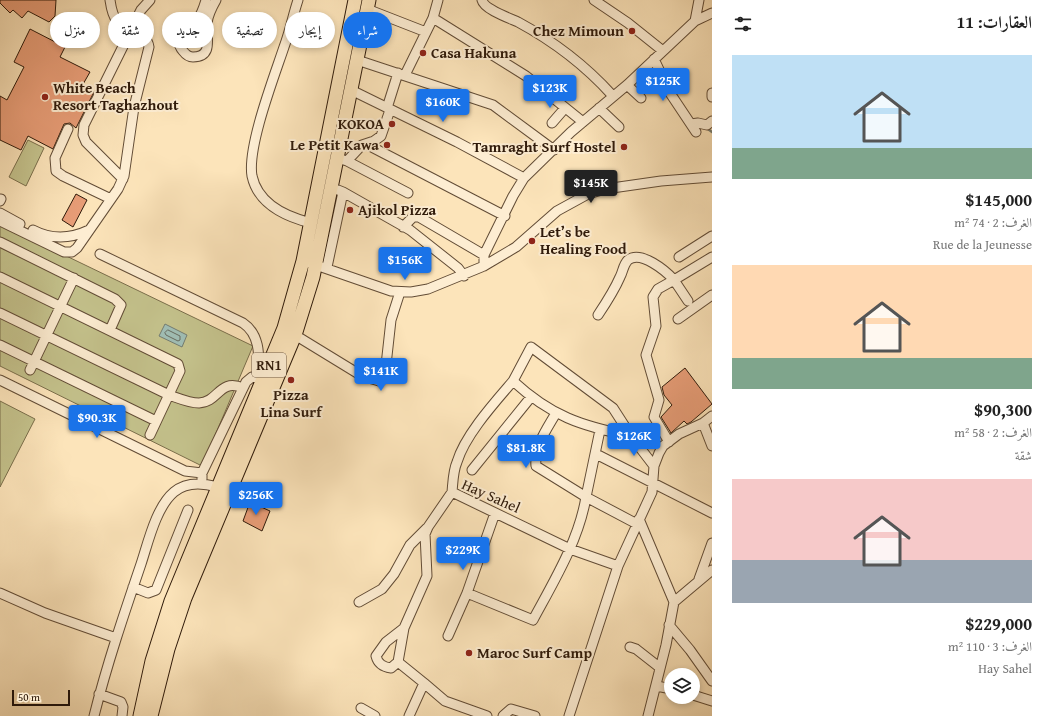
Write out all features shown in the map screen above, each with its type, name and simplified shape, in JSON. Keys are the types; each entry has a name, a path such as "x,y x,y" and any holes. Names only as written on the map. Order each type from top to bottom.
{"highway":[{"name":"RN1","path":"151,716 168,649 185,598 284,328 303,261 355,0"},
{"name":"RN1","path":"140,716 157,641 178,582 217,486 265,380 295,335 322,266 342,160 350,90 368,5"}],"street":[{"path":"110,0 114,12"},
{"path":"140,12 150,0"},
{"path":"206,0 198,20 181,36 179,42 181,49 185,54 191,57 203,54 207,49 209,43 207,22 216,0"},
{"path":"298,0 256,136 252,178 258,189 273,206 293,219 311,223"},
{"path":"408,193 342,160 366,144 377,140 381,136 388,109 402,74 433,18 438,0"},
{"path":"482,0 485,5 552,41 593,75 612,95"},
{"path":"595,0 628,23 663,51"},
{"path":"695,20 699,0"},
{"path":"368,5 426,32"},
{"path":"484,266 484,255 505,216 513,196 524,178 612,95 627,85 695,20 712,13"},
{"path":"433,18 526,76 583,122"},
{"path":"122,48 84,125 83,135 94,151 123,179"},
{"path":"0,221 66,252 77,248 123,179 126,169 134,107 149,48"},
{"path":"654,59 670,93 693,128 698,123 707,125 712,121"},
{"path":"357,60 402,74 500,109 554,150"},
{"path":"627,85 641,98"},
{"path":"350,90 457,142 524,178"},
{"path":"552,123 565,108"},
{"path":"598,108 619,127"},
{"path":"68,129 55,158 56,171 63,176 111,199"},
{"path":"366,144 505,216"},
{"path":"303,261 322,266 374,286 400,292 428,289 464,276 516,247 556,211 588,194 661,181 712,177"},
{"path":"337,189 403,227 427,243 458,268 464,276"},
{"path":"0,213 43,235 52,237 72,237 90,230"},
{"path":"403,227 413,217 419,217 484,255"},
{"path":"679,257 712,236"},
{"path":"0,242 74,278 120,303 120,309 110,330"},
{"path":"100,254 252,328 256,338 265,380 252,377 249,378 202,473 202,484"},
{"path":"669,442 654,417 659,400 646,355 656,326 653,297 658,289 712,257"},
{"path":"598,315 621,276 625,263 633,258 648,260 665,270 674,280 688,301"},
{"path":"0,277 178,364 180,371 150,435"},
{"path":"30,370 62,307 74,278"},
{"path":"295,335 362,376 379,381 383,380 392,320 400,292"},
{"path":"678,319 712,295"},
{"path":"0,313 169,395 200,403 212,398 224,387 234,384 243,388"},
{"path":"0,345 156,421"},
{"path":"452,492 456,464 460,455 493,404 513,381 531,347 610,405 654,466"},
{"path":"0,380 185,471 202,473"},
{"path":"513,381 531,397 556,413 600,430 631,436"},
{"path":"472,470 531,397"},
{"path":"556,413 537,450 535,457 536,466 586,496 638,522 674,602"},
{"path":"569,716 574,694 618,566 647,504 654,484 654,466 663,446 679,434 703,423 712,416"},
{"path":"703,423 712,446"},
{"path":"467,592 533,620 570,549 585,509 586,496 600,430"},
{"path":"596,454 712,513"},
{"path":"94,716 99,694 133,587 156,522 166,501 182,486 202,484 217,486"},
{"name":"Hay Sahel","path":"398,662 404,628 427,576 425,538 428,527 452,492 570,549 618,566"},
{"path":"133,587 148,593 156,590 188,510"},
{"path":"448,636 467,592 486,534 495,513"},
{"path":"359,602 382,590 394,574 410,545 428,527"},
{"path":"699,579 712,543"},
{"path":"648,716 657,686 659,668 674,602 699,579 712,570"},
{"path":"0,593 45,613 116,638"},
{"path":"669,625 690,650 712,681"},
{"path":"404,628 386,642 376,656 379,663 391,668 398,662 445,701 487,716"},
{"path":"630,646 636,648 659,668"},
{"path":"409,716 424,683"},
{"path":"657,686 664,688"},
{"path":"99,694 121,702 124,707 122,716"},
{"path":"700,697 712,701"},
{"path":"361,708 375,716"},
{"path":"503,716 511,710 535,716"}],"shaded area":[{"path":"28,140 44,148 26,186 9,177"},
{"path":"0,224 253,346 202,466 0,366"},
{"path":"0,401 35,419 0,487"}],"water":[{"path":"165,324 187,335 182,347 159,336"}],"building":[{"path":"0,0 56,0 55,12 50,12 49,22 28,11 22,18 13,10 10,13 0,3"},
{"path":"30,29 50,39 50,48 64,48 60,57 90,72 82,86 94,92 76,128 70,123 64,124 53,149 28,136 21,150 0,140 0,96 7,100 24,67 14,62"},
{"path":"76,194 87,200 73,227 62,220"},
{"path":"685,368 712,404 691,422 687,424 684,421 671,433 661,417 672,405 664,395 662,387"},
{"path":"250,502 270,511 262,531 243,521"}],"waterway":[{"path":"708,129 712,132"}],"place":[{"name":"Chez Mimoun","path":"632,31"},
{"name":"Casa Hakuna","path":"423,53"},
{"name":"White Beach Resort Taghazhout","path":"45,97"},
{"name":"KOKOA","path":"392,124"},
{"name":"Le Petit Kawa","path":"387,145"},
{"name":"Tamraght Surf Hostel","path":"624,147"},
{"name":"Ajikol Pizza","path":"350,210"},
{"name":"Let’s be Healing Food","path":"532,241"},
{"name":"Pizza Lina Surf","path":"291,380"},
{"name":"Maroc Surf Camp","path":"469,653"}]}
